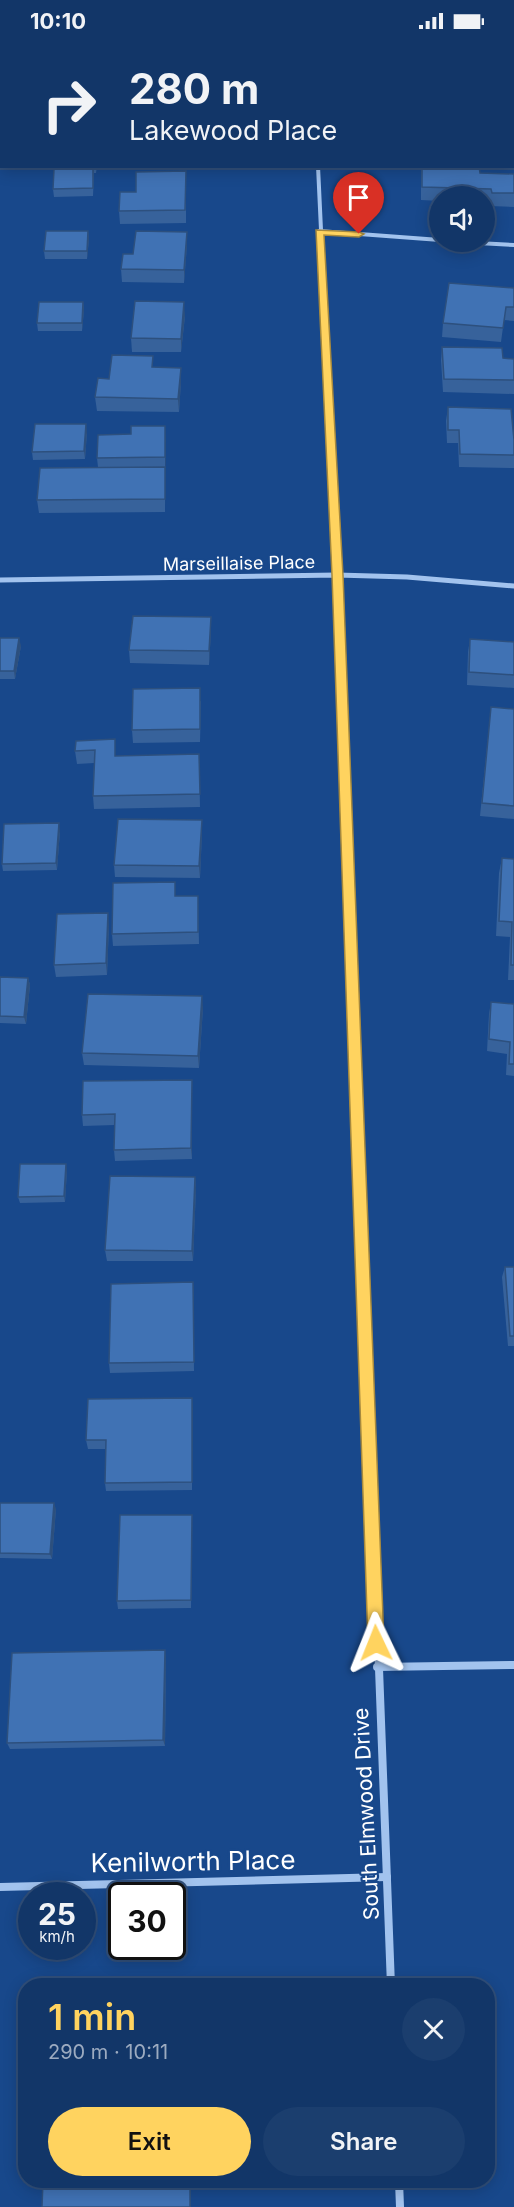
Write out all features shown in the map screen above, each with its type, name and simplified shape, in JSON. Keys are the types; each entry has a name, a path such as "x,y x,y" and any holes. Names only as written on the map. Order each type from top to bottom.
{"street":[{"name":"South Elmwood Drive","path":"318,168 319,231 337,575 377,1667 391,1978"},
{"path":"319,231 429,239"},
{"path":"495,244 514,245"},
{"name":"Marseillaise Place","path":"0,580 337,575 406,577 514,586"},
{"path":"377,1667 514,1665"},
{"name":"Kenilworth Place","path":"0,1887 387,1877"},
{"path":"399,2188 400,2207"}],"building":[{"path":"93,168 93,188 53,189 54,169"},
{"path":"422,168 479,168 480,173 514,174 514,193 495,193 495,186 422,187"},
{"path":"186,171 185,210 119,211 120,192 136,192 136,172"},
{"path":"46,231 88,231 87,251 44,251"},
{"path":"136,231 187,232 184,270 121,269 123,254 133,254"},
{"path":"449,283 514,288 514,307 506,307 503,328 443,323"},
{"path":"135,301 184,302 181,339 131,338"},
{"path":"39,302 83,302 82,323 37,323"},
{"path":"442,347 502,348 503,358 514,359 514,380 444,379"},
{"path":"112,355 153,356 152,367 181,368 178,399 95,397 98,378 109,379"},
{"path":"448,407 511,409 514,455 460,454 459,430 448,430"},
{"path":"35,424 86,424 84,451 32,452"},
{"path":"131,426 165,426 165,457 97,458 98,435 131,434"},
{"path":"165,467 165,499 37,500 40,468"},
{"path":"133,616 211,617 209,651 129,650"},
{"path":"0,638 19,638 14,671 0,671"},
{"path":"470,639 514,642 514,675 469,672"},
{"path":"200,688 200,729 132,730 133,689"},
{"path":"491,707 514,709 514,806 482,803"},
{"path":"115,739 115,756 199,754 200,794 93,796 95,750 75,751 76,741"},
{"path":"118,819 202,820 199,866 114,865"},
{"path":"59,823 56,863 2,864 4,824"},
{"path":"502,858 514,859 514,965 511,965 512,922 499,921"},
{"path":"175,882 175,896 198,896 198,932 112,934 113,883"},
{"path":"108,913 106,963 54,965 57,914"},
{"path":"0,977 28,978 24,1017 0,1016"},
{"path":"88,994 202,996 198,1056 82,1053"},
{"path":"491,1002 514,1004 514,1064 509,1064 510,1042 489,1039"},
{"path":"192,1080 191,1148 114,1150 115,1114 82,1115 83,1081"},
{"path":"20,1164 66,1164 64,1196 18,1197"},
{"path":"110,1176 195,1177 192,1251 105,1250"},
{"path":"505,1267 514,1267 514,1336 510,1336"},
{"path":"193,1282 194,1362 109,1363 111,1284"},
{"path":"192,1398 192,1482 105,1483 106,1440 86,1440 88,1399"},
{"path":"0,1503 54,1503 50,1554 0,1553"},
{"path":"120,1515 192,1515 191,1600 117,1601"},
{"path":"165,1650 163,1740 7,1743 12,1653"},
{"path":"43,2188 190,2188 190,2207 42,2207"}],"route":[{"path":"359,234 319,231 337,575 376,1643"}]}
